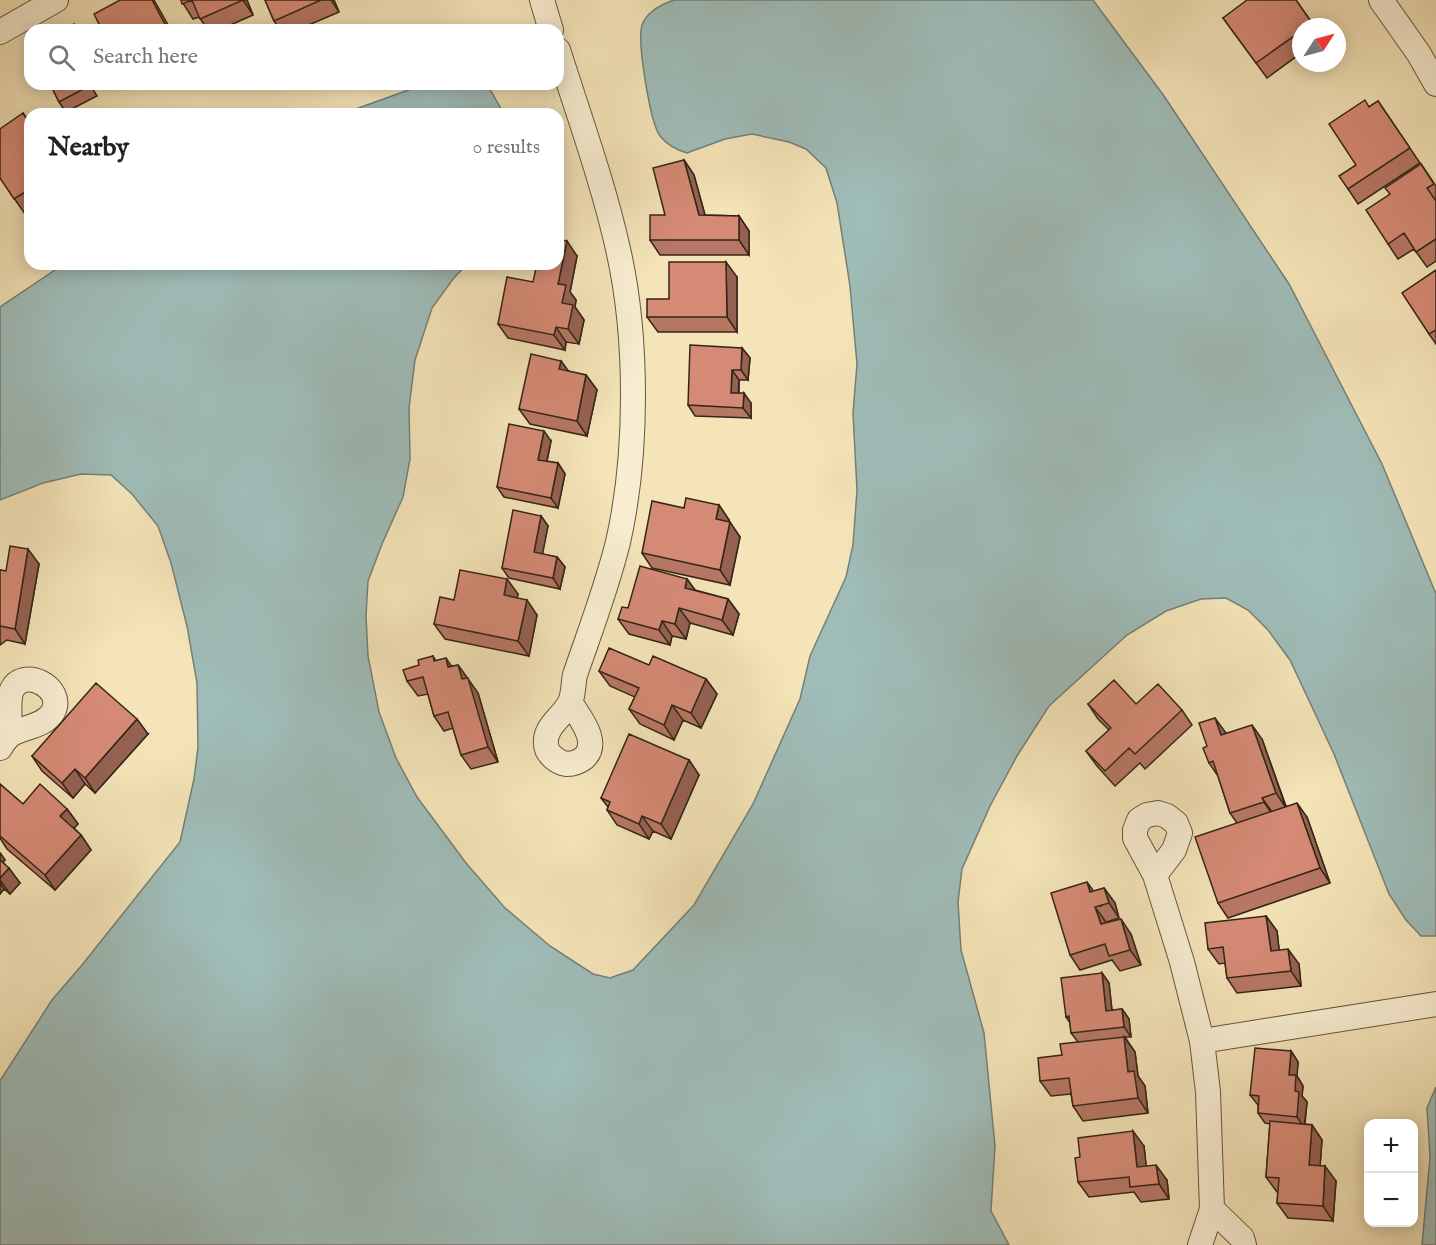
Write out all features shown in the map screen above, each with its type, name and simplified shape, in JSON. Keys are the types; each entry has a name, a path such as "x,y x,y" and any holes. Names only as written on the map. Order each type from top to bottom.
{"street":[{"path":"0,32 56,0"},
{"path":"542,0 550,24"},
{"path":"1382,0 1427,61 1436,84"},
{"path":"564,69 618,251 629,322 634,387 629,471 618,539 605,590 574,679 570,702"},
{"path":"1155,875 1182,962 1202,1041 1208,1092 1212,1209 1200,1245"},
{"path":"1202,1041 1436,1004"},
{"path":"1212,1209 1242,1238 1244,1245"}],"water":[{"path":"674,0 1093,0 1164,96 1289,284 1382,464 1436,594 1436,936 1421,936 1406,920 1389,894 1334,754 1290,660 1268,630 1248,610 1226,598 1201,599 1166,611 1127,635 1049,706 1017,756 990,806 962,869 958,902 961,950 984,1033 995,1146 991,1211 1009,1245 0,1245 0,1081 52,1000 180,842 194,779 198,747 197,683 187,626 171,563 158,526 132,494 111,475 81,474 43,483 0,500 0,307 55,270 461,270 432,308 415,360 409,408 410,459 403,497 368,581 366,616 368,656 379,712 396,758 417,797 466,863 505,908 550,946 593,974 610,978 633,970 694,905 753,804 800,699 810,656 846,577 853,545 857,490 853,413 857,364 850,286 837,203 826,168 806,149 789,142 752,134 725,139 687,153 672,147 660,136 649,99 641,34 644,20 660,6"},
{"path":"408,90 490,90 501,108 359,108"},
{"path":"1436,1087 1436,1245 1422,1245 1430,1157 1427,1108"}],"building":[{"path":"120,0 152,0 165,24 99,24 94,14"},
{"path":"192,0 243,0 200,19"},
{"path":"265,0 321,0 274,21"},
{"path":"1247,0 1296,0 1309,18 1292,18 1292,37 1256,63 1223,18"},
{"path":"53,90 82,90 59,102"},
{"path":"1365,100 1369,107 1378,101 1410,148 1348,189 1339,176 1356,165 1329,124"},
{"path":"23,113 24,193 14,199 0,178 0,129"},
{"path":"684,160 699,215 739,216 739,240 650,240 650,215 665,215 653,168"},
{"path":"1421,164 1434,184 1427,188 1436,201 1436,239 1416,252 1404,233 1388,244 1366,210 1390,194 1385,188"},
{"path":"669,262 726,262 727,317 647,317 647,299 669,299"},
{"path":"536,270 561,270 558,284 566,285 562,303 573,305 568,329 556,327 554,335 498,324 507,277 533,282"},
{"path":"1436,270 1436,330 1429,334 1402,293"},
{"path":"690,345 742,348 741,370 732,370 731,393 744,393 743,408 688,405"},
{"path":"531,354 561,361 559,369 586,375 577,421 519,409"},
{"path":"509,424 544,431 538,460 558,463 551,498 497,487"},
{"path":"686,498 719,505 716,519 730,522 720,570 642,553 652,501 684,508"},
{"path":"513,510 541,516 534,552 557,557 553,578 502,568"},
{"path":"10,546 28,549 15,629 0,626 0,570 6,571"},
{"path":"640,566 687,579 685,588 728,599 722,620 679,608 675,624 662,621 659,630 618,619 622,607 628,608"},
{"path":"460,570 507,579 504,595 527,600 518,641 434,624 440,597 454,600"},
{"path":"609,648 649,665 653,656 706,679 691,713 672,705 664,725 629,709 639,688 599,671"},
{"path":"433,656 434,661 446,658 448,667 458,665 462,679 468,678 488,747 461,755 448,712 434,716 423,677 407,681 403,670 419,665 418,660"},
{"path":"1114,680 1136,704 1158,684 1182,710 1135,754 1129,748 1105,771 1086,751 1111,728 1088,704"},
{"path":"96,683 137,719 85,778 75,769 62,783 32,756"},
{"path":"1215,718 1221,735 1252,725 1276,793 1262,798 1264,802 1230,813 1213,761 1209,763 1203,748 1207,746 1199,723"},
{"path":"629,734 689,760 661,824 642,816 639,824 607,810 610,802 601,798"},
{"path":"0,784 23,804 40,784 67,809 60,816 81,835 45,875 0,836"},
{"path":"1297,803 1320,868 1218,903 1195,837"},
{"path":"0,860 9,868 0,878"},
{"path":"1087,882 1090,892 1104,888 1109,903 1095,907 1101,924 1121,919 1130,950 1109,956 1105,944 1070,955 1051,893"},
{"path":"1266,916 1271,951 1288,949 1291,971 1227,978 1223,947 1208,949 1205,923"},
{"path":"1102,973 1106,1011 1122,1009 1124,1027 1071,1033 1069,1016 1066,1017 1061,978"},
{"path":"1124,1037 1128,1072 1134,1071 1138,1098 1073,1106 1069,1078 1040,1081 1038,1058 1062,1055 1060,1044"},
{"path":"1255,1048 1291,1051 1289,1075 1296,1075 1295,1091 1299,1092 1297,1117 1258,1113 1259,1096 1250,1095"},
{"path":"1270,1121 1312,1125 1309,1165 1325,1166 1323,1206 1277,1203 1279,1178 1266,1177"},
{"path":"1133,1131 1137,1167 1156,1165 1159,1184 1130,1187 1129,1177 1078,1182 1075,1158 1080,1157 1078,1138"}]}
